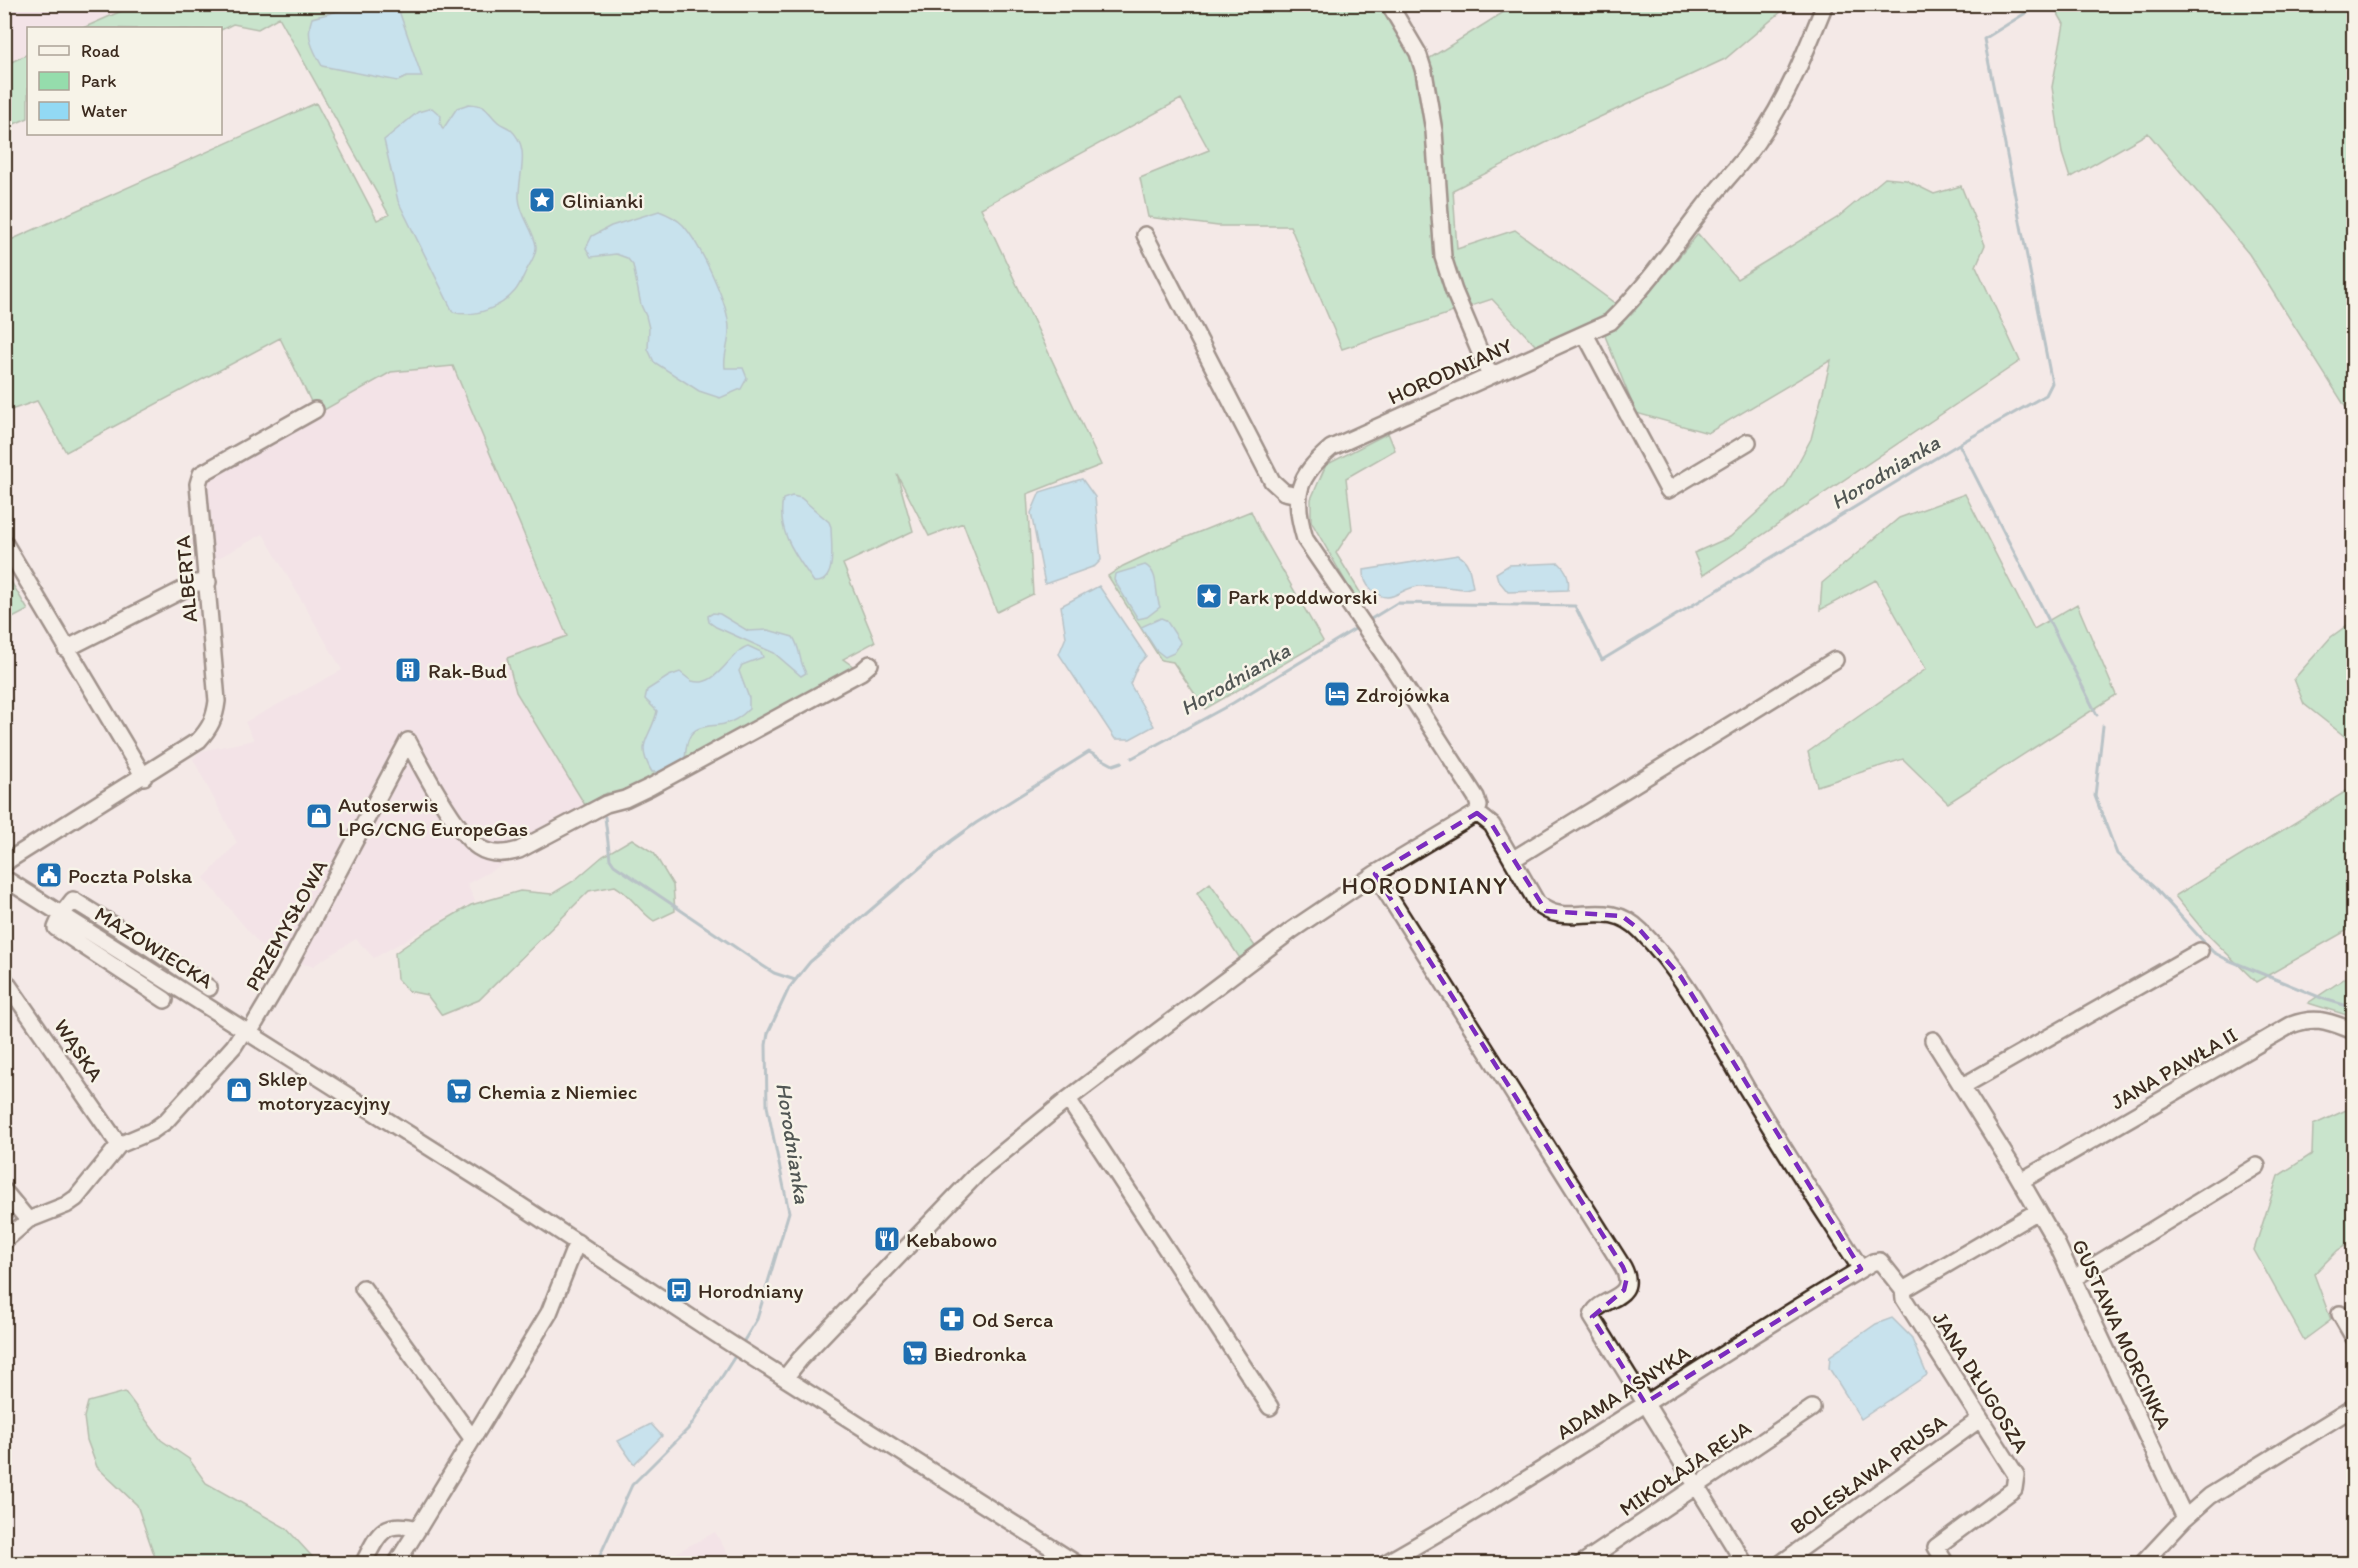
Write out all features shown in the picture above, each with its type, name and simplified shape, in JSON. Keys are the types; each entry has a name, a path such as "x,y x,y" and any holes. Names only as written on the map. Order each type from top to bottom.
{"street":[{"path":"1389,4 1418,53 1424,72 1434,131 1443,257 1454,291 1490,376"},
{"name":"HORODNIANY","path":"1298,495 1305,474 1331,448 1610,322 1636,297 1706,203 1757,142 1776,112 1802,61 1825,4"},
{"path":"1145,235 1272,480 1284,492 1298,495 1298,516 1305,539 1393,668 1477,805 1492,825 1537,903 1546,911 1559,916 1602,912 1622,916 1640,930 1681,977 1781,1146 1861,1269"},
{"path":"1585,334 1668,490 1748,442"},
{"name":"ALBERTA","path":"4,865 144,777 199,740 209,728 216,714 217,701 198,484 201,474 315,410"},
{"path":"4,542 144,777"},
{"path":"66,649 196,583 208,582"},
{"path":"1512,860 1835,660"},
{"name":"PRZEMYSŁOWA","path":"119,1146 152,1131 166,1121 247,1031 285,972 408,741 466,836 479,848 495,853 507,853 519,850 606,804 625,799 650,787 861,672 870,664"},
{"path":"785,1378 800,1359 978,1173 1068,1099 1278,941 1477,805"},
{"path":"1375,874 1625,1272 1627,1285 1624,1290 1592,1313 1594,1320 1745,1563"},
{"name":"MAZOWIECKA","path":"4,878 1077,1563"},
{"path":"165,1000 56,928 62,914 73,900 209,988"},
{"path":"1963,1086 2200,951"},
{"name":"WĄSKA","path":"4,979 119,1146"},
{"name":"JANA PAWŁA II","path":"2018,1176 2291,1024 2306,1019 2322,1020 2354,1031"},
{"name":"GUSTAWA MORCINKA","path":"1933,1040 2018,1176 2074,1278 2185,1518"},
{"path":"1068,1099 1270,1407"},
{"path":"4,1241 28,1220 71,1202 119,1146"},
{"path":"2074,1278 2257,1166"},
{"path":"4,1191 28,1220"},
{"path":"1903,1290 2038,1211"},
{"path":"396,1563 549,1313 577,1242"},
{"name":"ADAMA ASNYKA","path":"1384,1563 1502,1495 1787,1313 1874,1262 1880,1261 1885,1265"},
{"name":"JANA DŁUGOSZA","path":"1885,1265 1903,1290 1904,1299 2016,1475 2014,1489 1936,1546 1946,1563"},
{"path":"363,1288 471,1438"},
{"path":"2340,1314 2354,1338"},
{"path":"2142,1563 2185,1518 2210,1496 2354,1407"},
{"name":"MIKOŁAJA REJA","path":"1581,1563 1812,1408"},
{"name":"BOLESŁAWA PRUSA","path":"1780,1563 1980,1419"},
{"path":"363,1563 379,1534 386,1528 402,1525 418,1529"}],"highlighted area":[{"path":"1477,813 1492,825 1546,911 1622,916 1640,930 1681,977 1861,1269 1645,1403 1592,1317 1624,1290 1627,1277 1623,1267 1375,874"}],"shaded area":[{"path":"5,4 132,5 83,27 27,27 27,53 5,64"},
{"path":"453,366 567,637 507,658 516,692 592,816 467,884 475,901 374,958 356,939 313,966 271,958 204,878 237,843 193,759 201,751 254,740 245,722 342,670 263,534 213,561 205,479 391,372"},
{"path":"715,1532 733,1563 657,1563"}],"green space":[{"path":"1385,4 1427,60 1515,5 1789,5 1725,59 1561,135 1453,190 1457,249 1515,230 1631,315 1698,234 1737,279 1837,218 1885,178 1906,180 1934,194 1961,186 1985,245 1976,266 2020,361 1703,575 1694,553 1730,537 1785,487 1811,439 1831,360 1708,433 1636,413 1599,321 1537,347 1492,299 1342,349 1290,226 1218,226 1148,217 1140,178 1209,150 1181,99 981,208 1101,465 1027,494 1033,594 997,612 963,523 929,536 897,474 913,531 843,564 875,642 843,659 854,667 623,794 607,793 585,805 516,692 507,658 567,636 453,366 391,372 317,414 280,338 66,452 37,401 5,412 4,243 316,103 377,220 389,215 279,17 258,29 233,24 222,30 222,27 85,27 135,5"},
{"path":"2053,5 2353,5 2353,419 2249,254 2148,133 2070,178 2062,153 2052,87 2064,24"},
{"path":"27,54 27,118 5,128 5,65"},
{"path":"1388,433 1395,450 1346,478 1352,529 1336,553 1366,602 1359,605 1311,521 1311,499 1326,465"},
{"path":"1965,494 2034,629 2077,604 2116,695 1948,803 1903,759 1817,786 1808,752 1926,669 1876,580 1820,610 1822,583 1899,518"},
{"name":"Park poddworski","path":"1251,511 1260,531 1323,641 1205,709 1173,662 1161,660 1108,576 1123,566 1172,543"},
{"path":"4,570 28,610 5,622 4,622"},
{"path":"2353,621 2353,743 2304,704 2294,679 2331,637"},
{"path":"2353,787 2353,927 2256,982 2203,930 2175,896"},
{"path":"632,839 654,853 673,885 675,911 654,921 615,886 589,891 479,1000 442,1015 427,995 408,991 397,979 395,953 428,930 471,905 520,891 552,894 575,880 603,856"},
{"path":"1210,883 1257,949 1241,960 1197,893"},
{"path":"2353,973 2353,1017 2308,1003"},
{"path":"2353,1107 2353,1241 2338,1250 2314,1274 2331,1320 2304,1340 2254,1250 2278,1176 2312,1154 2313,1125"},
{"path":"125,1392 161,1440 189,1459 206,1483 286,1528 318,1563 157,1563 137,1505 97,1467 87,1440 84,1417 88,1402"}],"water":[{"path":"347,5 397,5 422,77 407,77 398,81 322,66 313,49 310,37 312,18 342,10"},
{"path":"469,104 486,109 499,123 517,136 521,144 520,205 533,234 536,249 520,284 509,297 487,310 461,314 453,312 398,201 384,140 418,112 432,108 441,116 440,123 443,129 457,108"},
{"path":"659,211 677,220 690,234 713,276 725,307 729,331 725,368 743,368 747,378 741,389 720,398 699,391 654,362 648,349 649,328 641,305 633,265 627,258 616,254 591,257 586,248 592,236 611,226"},
{"path":"1082,479 1095,497 1101,560 1095,566 1045,584 1031,513 1040,492"},
{"path":"792,496 801,498 829,522 831,527 832,562 827,577 822,581 814,582 789,544 785,533 783,499"},
{"path":"1458,555 1467,564 1473,587 1465,589 1419,586 1385,597 1372,590 1365,579 1364,570"},
{"path":"1559,563 1567,575 1568,590 1508,592 1498,580 1496,573 1509,565"},
{"path":"1145,565 1155,578 1160,607 1147,617 1138,619 1114,580 1115,574"},
{"path":"1099,586 1146,656 1138,665 1130,684 1154,726 1130,739 1115,739 1059,654 1066,637 1061,606"},
{"path":"713,613 720,614 748,631 768,630 793,637 806,673 801,676 774,653 716,627 709,622 708,616"},
{"path":"1161,618 1166,620 1181,643 1174,653 1165,657 1156,650 1141,627"},
{"path":"748,646 761,652 763,657 742,665 739,671 749,698 749,709 731,722 695,730 688,740 685,758 659,772 652,772 644,754 644,747 657,711 645,699 647,690 680,672 692,681 709,680 741,649"},
{"path":"1892,1318 1911,1337 1927,1375 1861,1419 1829,1368 1830,1356 1876,1324"},
{"path":"651,1424 662,1436 634,1464 618,1441"}],"waterway":[{"name":"Horodnianka","path":"1371,619 1397,603 1575,606 1602,660 1959,444 2046,395 2052,383 1984,39 2040,4"},
{"path":"1959,444 2097,715"},
{"name":"Horodnianka","path":"1132,758 1233,703 1355,629"},
{"path":"2103,726 2095,796 2117,854 2156,889 2213,952 2324,999 2354,1008"},
{"name":"Horodnianka","path":"742,1344 757,1319 789,1212 767,1106 766,1045 768,1033 789,988 810,962 951,841 976,823 1089,752 1113,765 1122,762"},
{"path":"605,817 610,859 614,865 774,973 795,980"},
{"name":"Horodnianka","path":"596,1564 632,1485 690,1427 737,1353"}],"place":[{"name":"Glinianki","path":"542,200"},
{"name":"Park poddworski","path":"1209,596"},
{"name":"Rak-Bud","path":"408,670"},
{"name":"Zdrojówka","path":"1337,694"},
{"name":"Autoserwis LPG/CNG EuropeGas","path":"319,816"},
{"name":"Poczta Polska","path":"49,875"},
{"name":"Sklep motoryzacyjny","path":"239,1090"},
{"name":"Chemia z Niemiec","path":"459,1091"},
{"name":"Kebabowo","path":"887,1239"},
{"name":"Horodniany","path":"679,1290"},
{"name":"Od Serca","path":"952,1319"},
{"name":"Biedronka","path":"915,1353"}],"district":[{"name":"HORODNIANY","path":"1425,885"}]}
